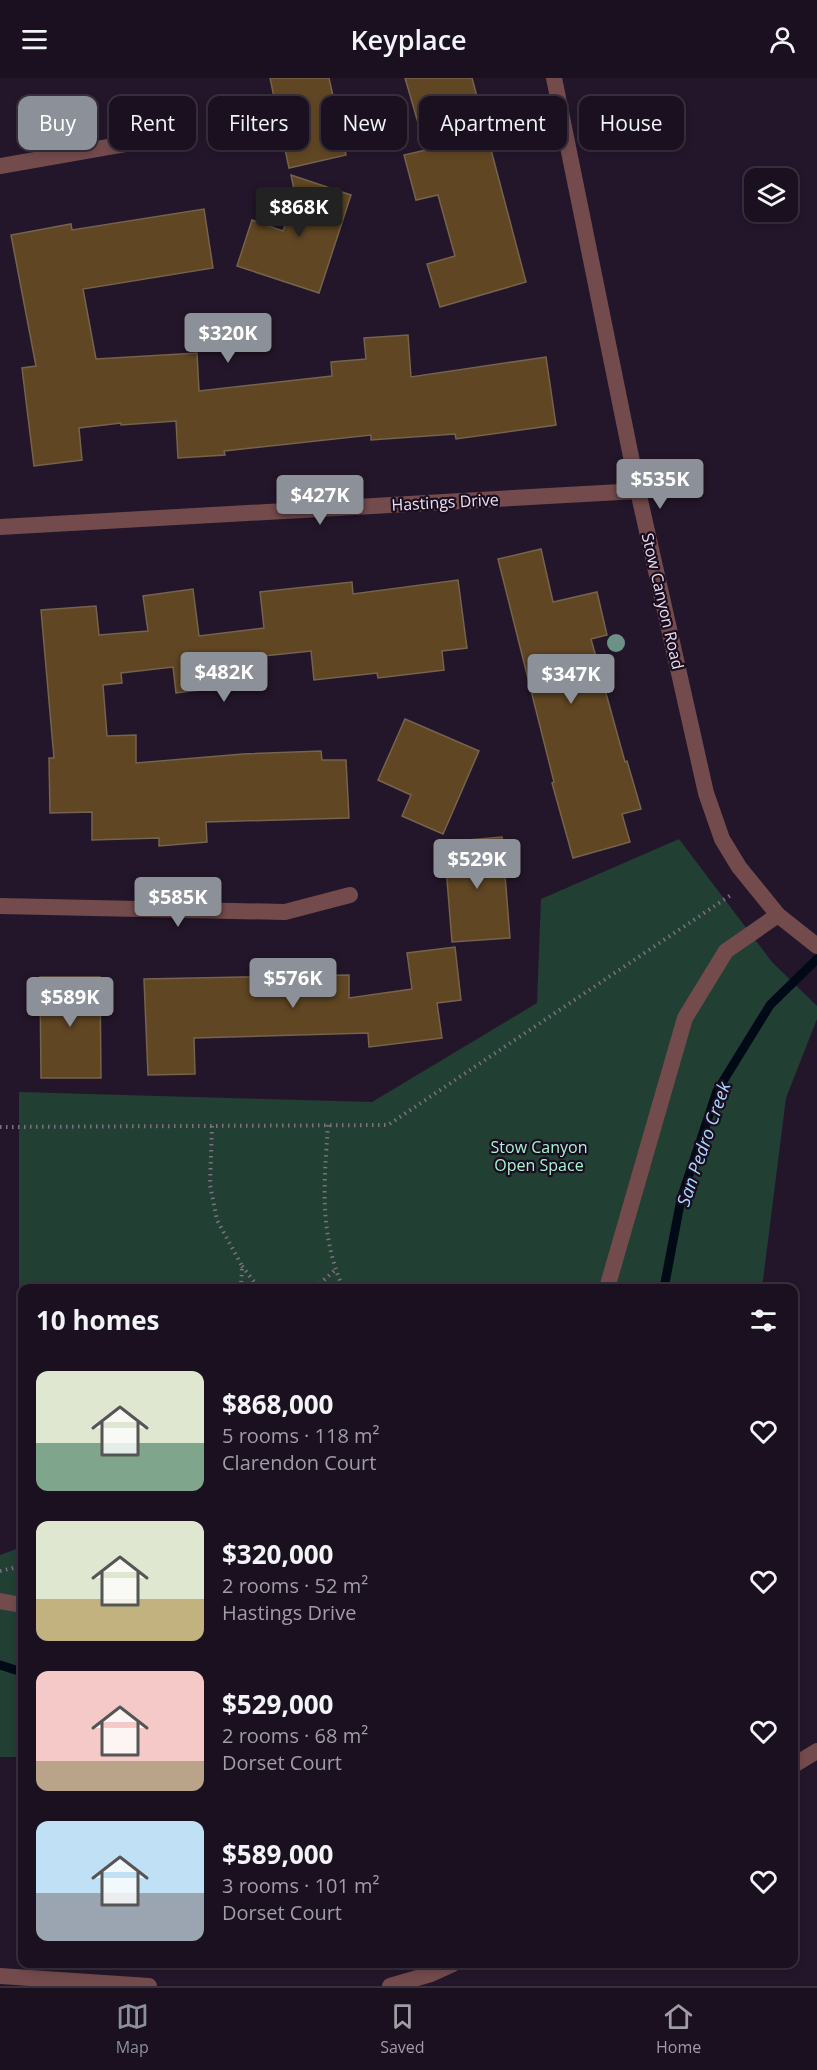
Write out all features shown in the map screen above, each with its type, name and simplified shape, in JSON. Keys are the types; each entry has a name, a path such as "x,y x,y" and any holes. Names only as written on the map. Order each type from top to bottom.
{"street":[{"name":"Stow Canyon Road","path":"554,78 638,491 706,793 722,839 751,881 778,915 817,946"},
{"path":"0,166 109,147"},
{"name":"Hastings Drive","path":"0,527 638,491"},
{"path":"0,906 285,912 350,895"},
{"path":"609,1284 685,1018 726,951 778,915"},
{"path":"0,1601 18,1604"},
{"path":"798,1763 817,1751"},
{"path":"390,1986 444,1968"},
{"path":"0,1976 149,1986"}],"path":[{"path":"0,1127 388,1125 751,881"},
{"path":"328,1125 323,1198 330,1259 341,1284"},
{"path":"212,1126 210,1185 217,1220 242,1266 257,1284"},
{"path":"241,1284 242,1266"},
{"path":"319,1284 335,1270"},
{"path":"0,1572 18,1567"}],"green space":[{"name":"Stow Canyon Open Space","path":"679,839 772,962 817,1006 817,1019 786,1098 763,1284 19,1284 19,1092 372,1102 537,1003 541,899"},
{"path":"18,1548 18,1757 0,1757 0,1555"}],"building":[{"path":"270,78 329,78 333,96 321,96 321,150 345,150 346,155 289,168 285,150 309,150 309,96 274,96"},
{"path":"405,78 472,78 477,96 419,96 419,126"},
{"path":"426,150 491,150 526,282 440,307 427,264 455,256 438,195 416,200 404,155"},
{"path":"291,175 351,195 319,293 237,266 252,220 283,231 295,194"},
{"path":"204,209 213,268 83,289 96,359 197,353 199,391 332,376 331,362 366,359 364,338 408,335 411,377 546,357 556,425 456,439 455,434 371,440 371,435 224,451 225,455 178,458 176,421 121,425 121,423 79,428 82,460 34,466 22,368 36,366 11,235 71,224 72,230"},
{"path":"541,549 553,602 597,592 607,635 591,639 625,762 627,761 641,809 622,814 630,842 573,858 552,783 554,782 498,559"},
{"path":"458,580 467,648 442,651 444,670 378,678 377,673 314,680 311,651 244,658 248,684 176,693 173,667 121,673 122,683 103,685 107,736 136,735 136,763 243,754 321,751 322,760 346,760 349,818 206,822 207,842 159,846 159,838 92,840 92,812 50,813 49,758 54,758 41,610 96,606 99,635 148,631 143,596 193,589 199,636 264,628 260,592 352,582 353,594"},
{"path":"405,719 479,751 443,834 402,816 411,795 378,780"},
{"path":"502,837 510,938 452,942 444,842"},
{"path":"455,947 461,1000 437,1003 442,1038 369,1047 368,1033 194,1038 195,1074 148,1075 144,979 349,975 349,998 412,989 407,953"},
{"path":"40,977 100,977 101,1078 41,1078"}],"waterway":[{"name":"San Pedro Creek","path":"665,1284 681,1199 717,1091 770,1005 817,959"},
{"name":"San Pedro Creek","path":"0,1665 18,1671"}]}
